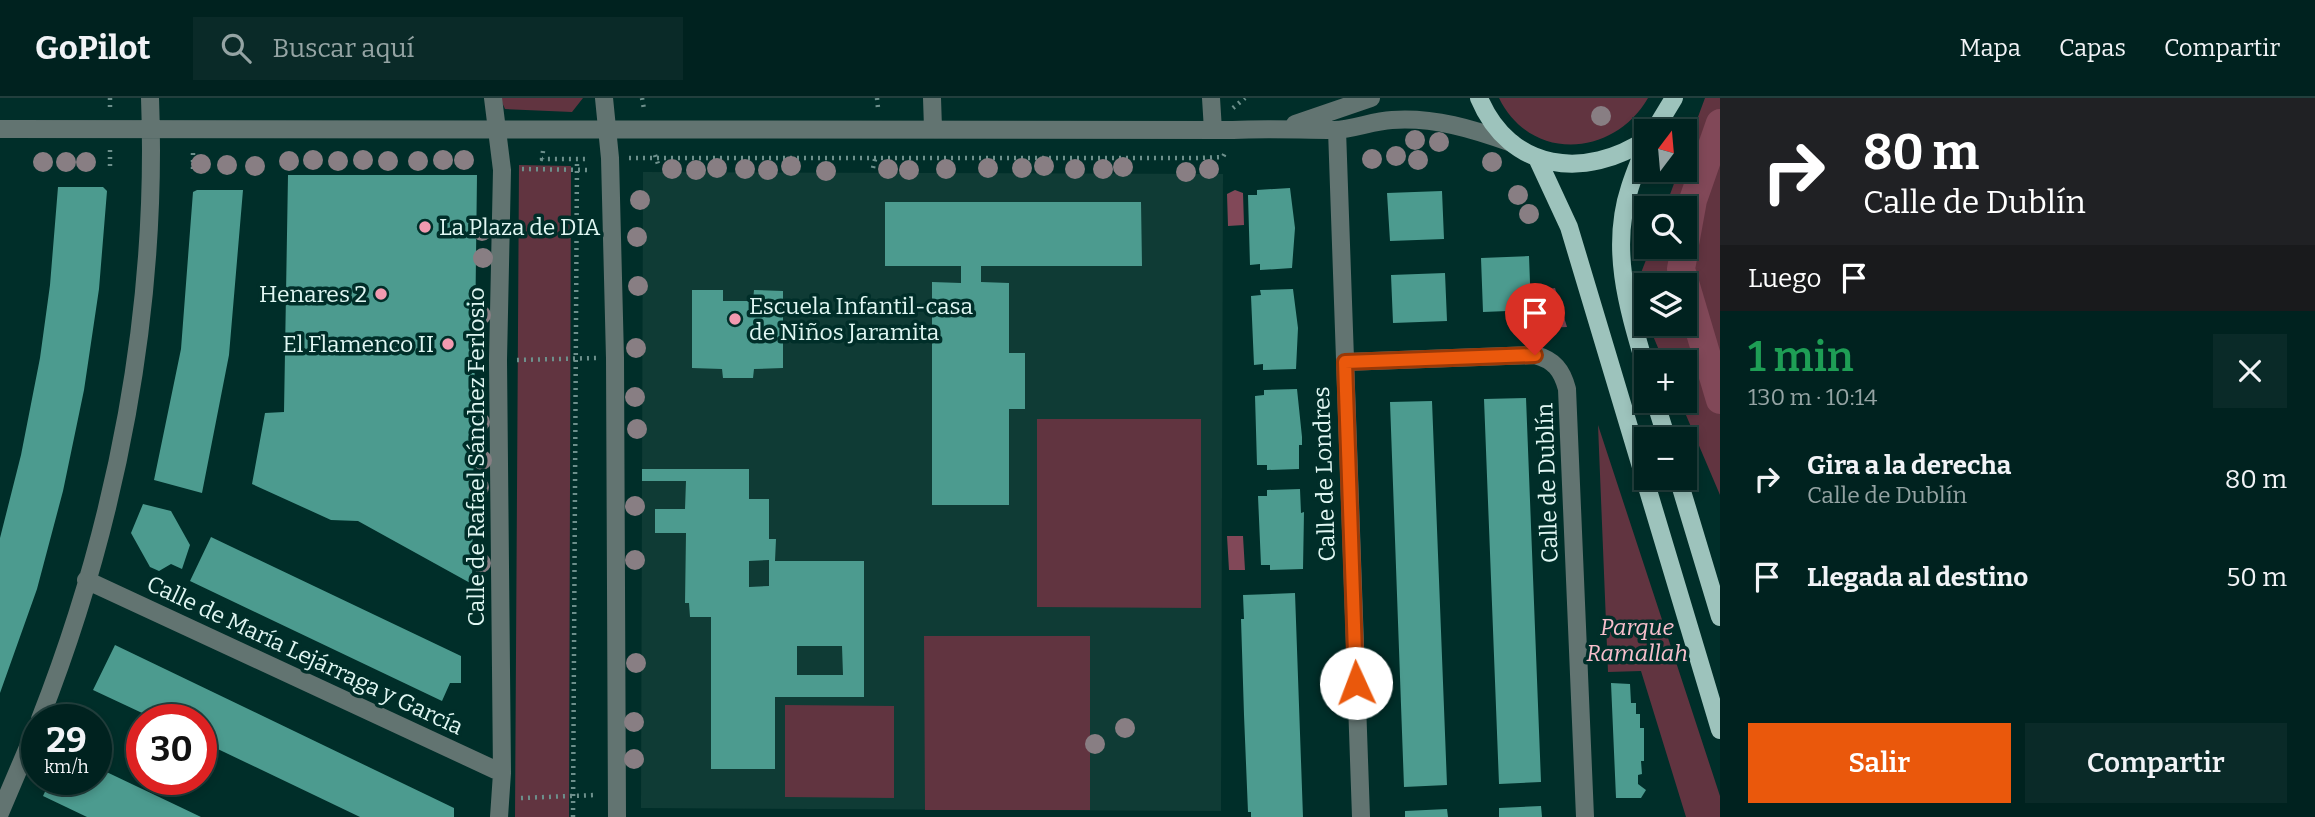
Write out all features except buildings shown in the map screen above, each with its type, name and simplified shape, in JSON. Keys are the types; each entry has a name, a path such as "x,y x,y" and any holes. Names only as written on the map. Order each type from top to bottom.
{"main road":[{"path":"1479,98 1496,128 1512,143 1537,158 1565,165 1595,164 1623,155 1634,148"},
{"path":"1661,119 1674,98"},
{"path":"1537,158 1569,227 1720,730"},
{"path":"1634,177 1627,197 1621,256 1624,293 1641,350"},
{"path":"1682,490 1720,617"}],"street":[{"path":"45,704 86,580 123,436 149,264 152,130 150,98"},
{"name":"Calle de Rafael Sánchez Ferlosio","path":"493,98 502,170 498,360 502,773 499,817"},
{"path":"604,98 609,128 615,358 617,817"},
{"path":"932,98 933,128"},
{"path":"1211,98 1213,130"},
{"path":"1286,127 1371,98"},
{"path":"0,130 1233,130 1286,127 1336,130 1391,120 1429,120 1468,128 1512,143"},
{"name":"Calle de Londres","path":"1336,130 1361,817"},
{"name":"Calle de Dublín","path":"1345,362 1535,355 1549,358 1562,373 1567,389 1585,817"},
{"name":"Calle de María Lejárraga y García","path":"86,580 502,773"},
{"path":"0,813 21,764"}],"path":[{"path":"1233,108 1245,98"},
{"path":"542,159 577,159 610,164 1223,157 1233,130"},
{"path":"573,817 577,159"},
{"path":"502,170 577,170 610,164"},
{"path":"498,360 615,358"},
{"path":"515,798 573,796"}],"shaded area":[{"path":"643,172 1223,174 1221,811 641,808"},
{"path":"1235,190 1243,193 1244,225 1228,226 1227,194"},
{"path":"1555,288 1567,327 1545,328 1543,299 1551,296 1549,289"},
{"path":"1227,536 1243,536 1245,570 1229,570"}],"green space":[{"path":"500,98 583,98 572,112 505,109"},
{"path":"1499,98 1648,98 1633,118 1615,132 1594,141 1573,144 1551,142 1531,134 1513,119"},
{"path":"1705,98 1720,98 1720,495 1697,441 1697,427 1691,427 1685,413 1697,413 1697,350 1659,350 1653,336 1697,336 1697,273 1641,273 1646,259 1697,259 1697,196 1669,196 1675,182 1698,182 1697,119"},
{"path":"519,165 571,166 569,817 515,817"},
{"path":"1037,419 1201,419 1201,608 1037,607"},
{"name":"Parque Ramallah","path":"1598,425 1720,796 1720,817 1686,817 1641,671 1608,672"},
{"path":"924,636 1090,636 1090,810 925,810"},
{"path":"785,705 894,706 894,798 785,797"}],"waterway":[{"path":"1694,196 1720,123"},
{"path":"1683,259 1681,269 1720,400"}],"place":[{"name":"La Plaza de DIA","path":"425,227"},
{"name":"Henares 2","path":"381,294"},
{"name":"Escuela Infantil-casa de Niños Jaramita","path":"735,319"},
{"name":"El Flamenco II","path":"448,344"}],"route":[{"path":"1356,683 1345,362 1535,355"}]}
